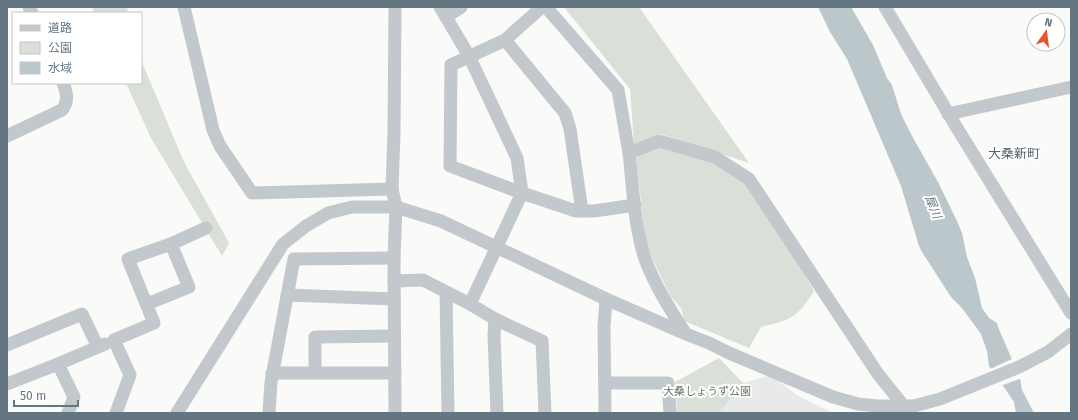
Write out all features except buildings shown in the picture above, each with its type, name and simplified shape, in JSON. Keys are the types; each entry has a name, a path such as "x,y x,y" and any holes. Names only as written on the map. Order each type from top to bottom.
{"street":[{"path":"184,7 213,130 220,146 252,194 392,189"},
{"path":"394,7 394,133 392,189 396,207 394,258 395,413"},
{"path":"461,7 443,12 469,56 517,158 522,193 470,304"},
{"path":"542,7 505,40 451,65 450,166 522,193 576,211 594,211 635,205"},
{"path":"546,7 618,90 629,153 641,244 646,260 663,298 686,334"},
{"path":"885,7 948,114 1071,313"},
{"path":"505,40 565,113 570,129 582,211"},
{"path":"7,136 62,110 66,104 66,91 62,84"},
{"path":"948,114 1071,87"},
{"path":"629,153 659,141 715,157 749,179 874,367 909,408"},
{"path":"177,413 283,244 306,226 328,213 352,207 396,207 441,221 606,299 686,334 709,342 729,353 833,397 880,409 909,408 962,391 1000,376 1036,359 1048,352 1071,334"},
{"path":"7,384 154,323 128,259 171,244 206,228"},
{"path":"146,304 189,287 171,244"},
{"path":"269,413 272,373 294,259 394,258"},
{"path":"394,281 423,280 470,304 495,319 542,341 545,413"},
{"path":"446,292 448,413"},
{"path":"287,295 394,299"},
{"path":"605,413 604,327 606,299"},
{"path":"7,345 82,314 98,347"},
{"path":"495,319 494,336 497,413"},
{"path":"316,373 315,337 394,336"},
{"path":"114,340 130,375 116,413"},
{"path":"58,364 74,397 68,413"},
{"path":"272,373 395,373"},
{"path":"605,383 668,383 670,413"}],"shaded area":[{"path":"771,375 798,396 834,413 702,413 731,386"}],"green space":[{"path":"92,7 127,7 128,12 94,12"},
{"path":"564,7 639,7 749,163 661,134 634,144 630,89"},
{"path":"142,62 184,162 229,243 222,256 151,138 126,84 142,84"},
{"path":"659,141 715,157 749,179 814,291 798,312 786,320 761,327 749,348 684,321 681,308 671,297 646,246 636,158"},
{"name":"大桑しょうず公園","path":"719,358 744,384 718,413 677,413 675,382"}],"water":[{"name":"犀川","path":"818,7 851,7 873,45 887,78 892,85 901,114 938,182 957,221 962,233 967,257 975,278 982,308 989,318 997,323 1020,378 1022,390 1034,413 1016,413 1014,402 989,366 987,351 981,334 962,308 951,297 922,252 901,186 847,59 830,32"}],"pier":[{"path":"1014,358 1022,378 1000,386 988,370"}],"district":[{"name":"大桑新町","path":"1014,153"}]}
